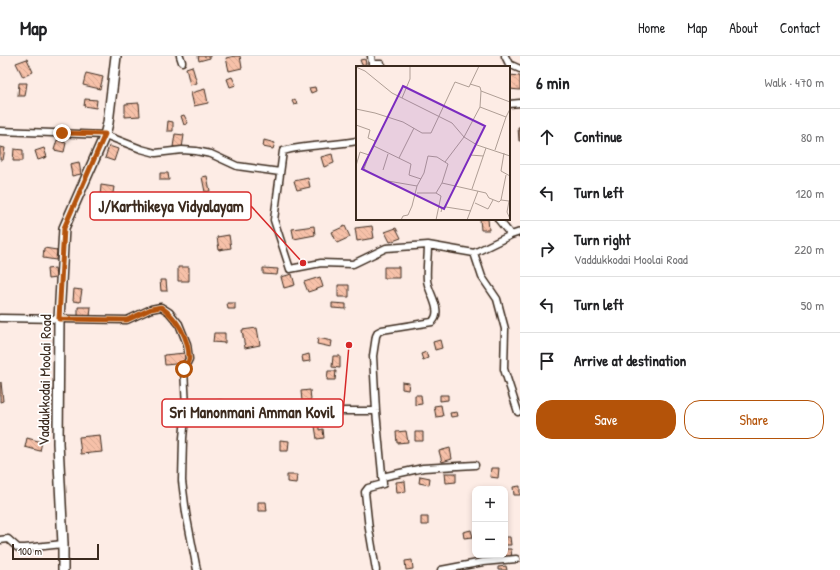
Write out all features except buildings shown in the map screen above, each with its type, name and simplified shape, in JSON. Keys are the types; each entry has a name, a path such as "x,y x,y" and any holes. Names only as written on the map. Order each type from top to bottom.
{"street":[{"name":"Vaddukkodai Moolai Road","path":"63,570 58,443 59,319 64,228 105,134 108,123 116,56"},
{"path":"372,56 372,64 380,64 382,66"},
{"path":"505,56 510,64 520,69"},
{"path":"510,104 520,103"},
{"path":"0,131 105,134 141,149 156,152 182,150 196,151 211,154 237,166 280,172"},
{"path":"356,141 343,144 298,147 282,151 274,220 290,269 321,264 353,264 386,248 428,245 474,253 520,232"},
{"path":"499,220 511,235"},
{"path":"376,570 369,529 366,492 368,488 383,484 376,411 373,356 376,336 378,332 382,330 432,322 435,318 436,312 434,301 427,282 428,245"},
{"path":"474,253 482,277 497,299 505,329 504,369 518,412"},
{"path":"0,318 127,320 151,309 161,307 169,312 179,324 187,344 189,359 184,369 186,408 182,438 182,481 186,513 197,570"},
{"path":"186,408 221,404 250,420 294,418 318,411 376,411"},
{"path":"382,477 423,468 476,465"},
{"path":"0,540 8,539 18,548 63,544"},
{"path":"442,570 483,562 516,559"}],"place":[{"name":"J/Karthikeya Vidyalayam","path":"303,263"},
{"name":"Sri Manonmani Amman Kovil","path":"349,345"}],"route":[{"path":"62,133 105,134 64,228 59,319 127,320 151,309 161,307 169,312 179,324 187,344 189,359 184,369"}]}
